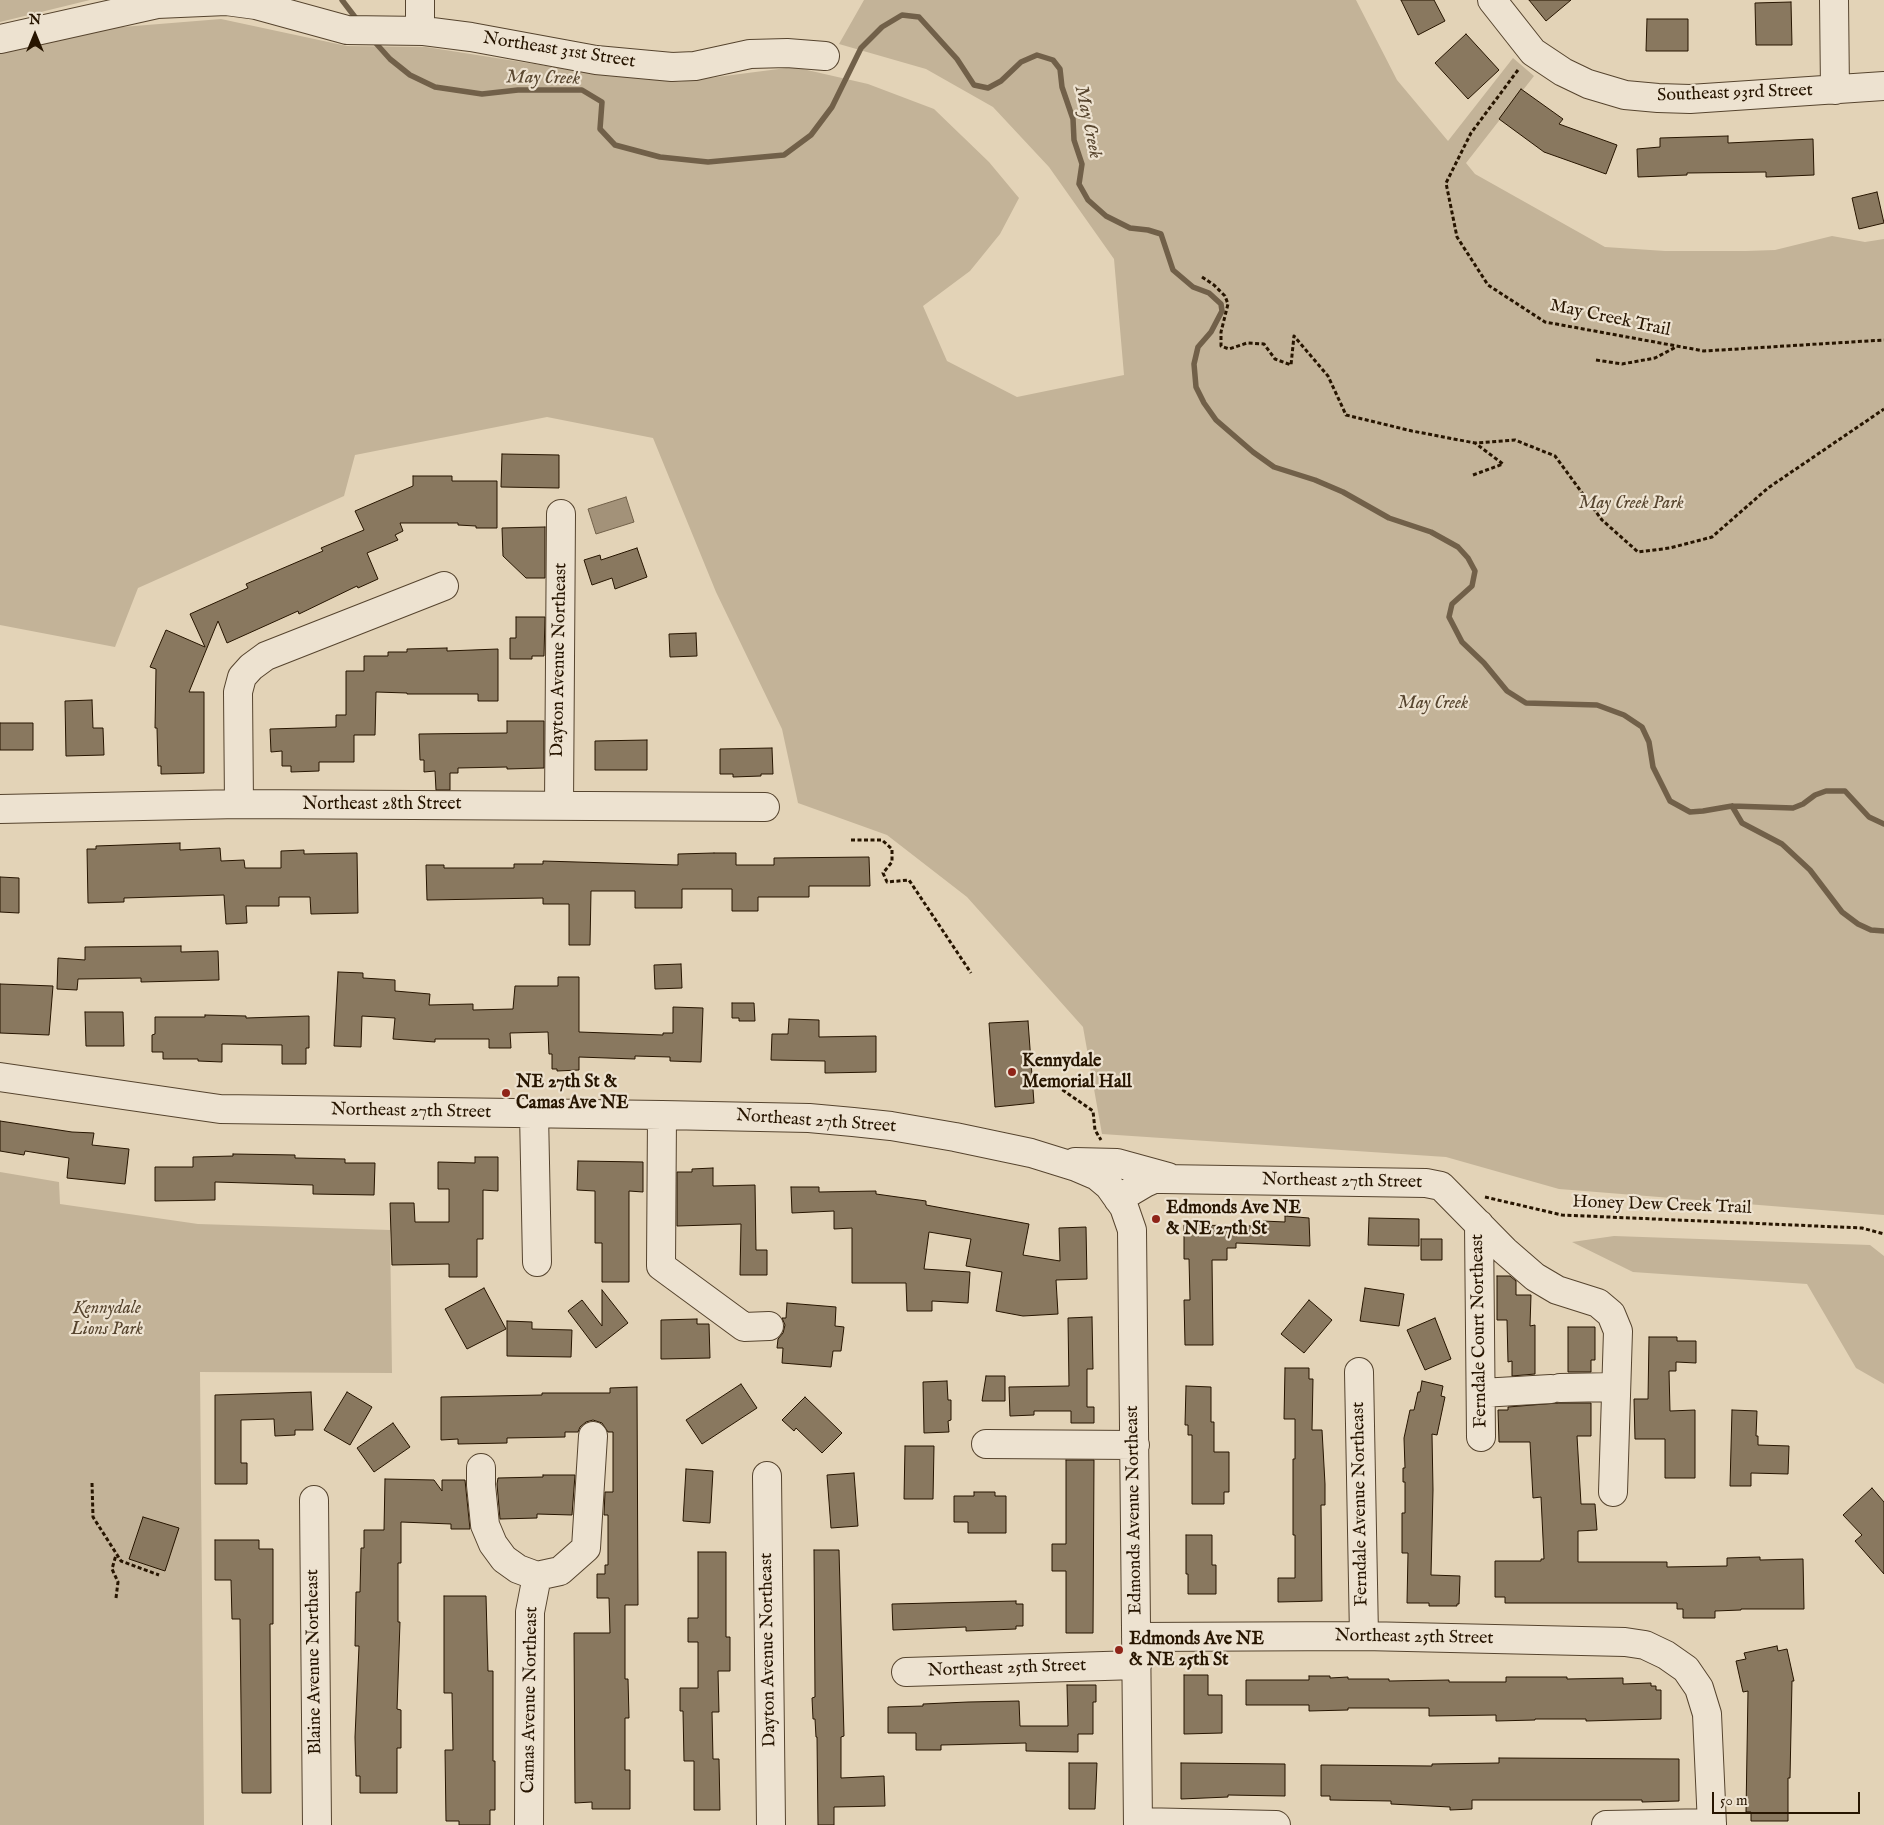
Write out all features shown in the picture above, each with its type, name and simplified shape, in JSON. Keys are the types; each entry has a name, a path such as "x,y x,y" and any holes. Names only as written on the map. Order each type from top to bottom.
{"street":[{"path":"414,31 420,0"},
{"name":"Southeast 93rd Street","path":"1492,0 1533,52 1563,72 1588,84 1625,95 1690,99 1884,86"},
{"path":"1834,0 1835,90"},
{"name":"Northeast 31st Street","path":"0,39 157,4 226,1 265,7 347,30 414,31 471,37 596,60 672,67 696,66 750,54 787,52 825,56"},
{"name":"Dayton Avenue Northeast","path":"559,806 562,514"},
{"path":"239,804 238,692 242,677 251,667 266,656 444,586"},
{"name":"Northeast 28th Street","path":"0,809 239,804 765,808"},
{"name":"Northeast 27th Street","path":"0,1077 220,1109 662,1114 809,1118 891,1126 1031,1153 1060,1162 1097,1176 1109,1186 1118,1199 1154,1179 1426,1183 1441,1186 1535,1277 1557,1290 1598,1303 1611,1314 1618,1331 1616,1387"},
{"path":"534,1113 537,1262"},
{"path":"662,1114 661,1266 744,1327 769,1326"},
{"name":"Northeast 27th Street","path":"1060,1162 1117,1163 1177,1179"},
{"name":"Edmonds Avenue Northeast","path":"1118,1199 1124,1207 1132,1230 1138,1823"},
{"name":"Ferndale Court Northeast","path":"1479,1224 1481,1437"},
{"name":"Ferndale Avenue Northeast","path":"1359,1372 1364,1636"},
{"path":"1481,1393 1556,1388 1616,1387 1613,1492"},
{"path":"481,1468 480,1485 486,1524 493,1544 504,1559 518,1569 537,1576 560,1571 586,1548 593,1436"},
{"path":"986,1444 1135,1445"},
{"name":"Dayton Avenue Northeast","path":"768,1476 771,1825"},
{"name":"Blaine Avenue Northeast","path":"314,1500 317,1825"},
{"name":"Camas Avenue Northeast","path":"530,1825 530,1612 537,1576"},
{"name":"Northeast 25th Street","path":"1136,1637 1364,1636 1625,1642 1645,1645 1666,1655 1686,1669 1699,1688 1707,1714 1712,1824"},
{"name":"Northeast 25th Street","path":"906,1672 1137,1665"},
{"path":"1138,1823 1276,1825"},
{"path":"1606,1825 1712,1824"}],"path":[{"name":"May Creek Trail","path":"1533,52 1471,133 1446,183 1457,237 1488,284 1545,322 1704,351 1884,340"},
{"path":"1202,277 1225,296 1228,304 1221,332 1221,346 1229,349 1248,343 1264,344 1275,359 1291,365 1294,336 1328,376 1346,415 1412,431 1475,443 1516,440 1555,456 1602,520 1638,552 1670,548 1712,537 1768,488 1884,408"},
{"name":"May Creek Trail","path":"1596,360 1622,364 1655,358 1676,346"},
{"path":"1473,475 1502,464 1475,443"},
{"path":"851,840 882,840 892,849 892,862 882,873 887,882 910,880 971,973"},
{"path":"1057,1086 1093,1111 1095,1130 1101,1142"},
{"name":"Honey Dew Creek Trail","path":"1479,1196 1562,1215 1862,1228 1884,1234"},
{"path":"92,1483 93,1517 121,1561 159,1575"},
{"path":"116,1554 112,1569 118,1582 116,1598"}],"green space":[{"path":"0,0 90,0 0,22"},
{"name":"May Creek","path":"864,0 1356,0 1397,80 1448,141 1513,58 1534,76 1466,163 1475,174 1605,247 1665,251 1746,251 1775,250 1832,236 1865,242 1884,239 1884,1215 1559,1189 1446,1157 1102,1134 1083,1027 967,897 887,835 798,803 782,729 716,592 653,438 547,417 355,455 344,496 138,588 115,647 0,625 0,48 85,30 221,19 347,46 426,47 547,66 678,82 794,67 868,84 934,109 989,162 1019,198 1000,234 970,271 923,306 947,361 1017,397 1124,375 1114,259 1049,167 993,107 926,69 839,44"},
{"name":"Kennydale Lions Park","path":"0,1172 59,1182 60,1204 198,1224 390,1230 392,1373 200,1372 204,1825 0,1825"},
{"path":"1614,1236 1870,1245 1884,1256 1884,1384 1856,1368 1807,1284 1633,1272 1572,1242"}],"shaded area":[{"path":"626,497 634,522 596,534 588,509"}],"building":[{"path":"1401,0 1434,0 1445,21 1418,35"},
{"path":"1529,0 1571,0 1546,21"},
{"path":"1791,2 1792,45 1756,45 1755,3"},
{"path":"1647,19 1688,19 1688,51 1646,51"},
{"path":"1466,34 1499,70 1468,99 1435,63"},
{"path":"1521,89 1563,119 1559,124 1617,145 1606,174 1544,152 1499,119"},
{"path":"1728,136 1728,143 1813,139 1814,175 1766,177 1766,172 1687,173 1687,175 1638,177 1637,149 1660,147 1660,138"},
{"path":"1877,192 1884,223 1859,229 1852,198"},
{"path":"502,454 559,455 559,488 501,487"},
{"path":"413,476 452,476 452,481 497,481 497,528 476,528 476,526 458,525 458,523 400,523 403,531 395,535 398,540 367,553 378,579 358,588 357,586 299,614 298,611 227,643 218,621 189,692 204,692 204,773 161,774 161,766 158,766 157,728 155,728 156,669 150,667 166,630 205,647 190,614 248,588 246,584 323,551 321,548 364,530 355,511 413,486"},
{"path":"545,527 545,578 526,578 503,556 502,528"},
{"path":"637,548 647,577 615,589 612,578 592,585 584,560 600,555 601,560"},
{"path":"516,617 545,617 544,656 532,656 532,659 510,659 510,638 516,638"},
{"path":"696,633 697,656 670,657 669,634"},
{"path":"447,648 447,651 498,649 498,701 478,701 478,694 376,692 375,735 354,735 354,762 319,762 319,771 291,772 291,766 282,766 282,751 271,752 270,729 336,727 336,715 346,715 346,671 364,671 364,656 388,656 388,652 407,652 407,649"},
{"path":"92,700 93,728 103,728 104,755 66,756 65,701"},
{"path":"507,721 544,721 544,768 458,768 458,773 450,773 450,790 436,790 435,771 424,772 424,760 420,760 419,734 507,733"},
{"path":"0,723 33,723 33,750 0,750"},
{"path":"647,740 647,770 595,770 595,741"},
{"path":"772,748 773,774 733,777 733,774 720,774 720,749"},
{"path":"180,843 180,850 220,848 221,861 244,860 245,868 281,868 281,851 304,850 304,854 357,853 358,913 311,914 310,897 279,897 279,906 246,906 247,923 226,924 224,895 124,898 124,902 88,903 87,849 96,849 96,846"},
{"path":"736,853 736,865 774,865 774,858 869,857 870,886 809,886 809,897 758,897 758,911 732,911 732,889 682,889 682,908 635,908 635,891 591,891 590,945 569,945 569,904 543,904 543,898 427,900 426,865 444,865 444,868 514,868 514,864 543,864 543,861 678,865 678,854"},
{"path":"0,877 19,878 19,913 0,912"},
{"path":"181,946 181,952 218,951 219,980 141,982 141,978 78,979 77,990 57,989 58,958 85,960 85,947"},
{"path":"681,964 682,988 655,989 654,965"},
{"path":"338,972 363,973 363,978 395,980 395,991 430,994 429,1005 473,1004 473,1010 513,1009 515,986 558,986 558,977 579,977 579,1032 663,1035 663,1033 673,1033 673,1007 703,1008 701,1062 670,1061 670,1057 635,1056 635,1059 579,1057 579,1070 557,1071 557,1069 552,1069 552,1054 549,1054 548,1032 510,1033 511,1048 489,1048 489,1039 435,1039 435,1042 393,1039 395,1018 362,1016 361,1047 334,1046"},
{"path":"0,984 53,986 49,1035 0,1033"},
{"path":"732,1003 754,1003 755,1021 739,1021 739,1018 732,1018"},
{"path":"85,1012 123,1012 124,1046 86,1046"},
{"path":"205,1015 246,1016 246,1018 309,1016 309,1048 306,1048 306,1064 282,1064 282,1045 222,1044 222,1062 198,1061 198,1059 163,1059 163,1052 152,1052 155,1017 205,1017"},
{"path":"789,1019 819,1020 819,1037 876,1036 876,1072 825,1073 825,1061 771,1060 772,1034 788,1034"},
{"name":"Kennydale Memorial Hall","path":"1028,1021 1034,1103 995,1107 989,1023"},
{"path":"0,1121 72,1132 94,1133 92,1145 129,1149 125,1184 67,1178 69,1158 25,1151 24,1155 0,1151"},
{"path":"233,1154 295,1155 295,1158 345,1159 345,1163 375,1163 374,1195 313,1194 313,1185 215,1182 215,1200 155,1201 155,1167 193,1167 193,1157 233,1156"},
{"path":"475,1157 498,1157 498,1191 483,1190 483,1239 477,1239 477,1277 449,1277 449,1264 392,1265 390,1203 414,1203 415,1222 449,1222 449,1189 438,1189 438,1162 475,1163"},
{"path":"578,1161 643,1162 643,1192 629,1191 629,1282 602,1282 602,1243 595,1243 595,1191 577,1190"},
{"path":"713,1168 713,1186 755,1185 756,1250 767,1250 767,1275 740,1275 741,1224 677,1226 677,1172 692,1172 692,1169"},
{"path":"791,1187 819,1187 819,1192 876,1191 876,1194 926,1201 926,1205 1029,1224 1023,1255 1060,1261 1059,1228 1086,1227 1087,1279 1056,1280 1058,1314 1023,1316 996,1311 1002,1272 966,1266 971,1239 929,1232 924,1269 970,1272 968,1303 932,1301 932,1311 907,1311 906,1283 852,1283 852,1228 834,1229 834,1211 792,1213"},
{"path":"1285,1216 1309,1218 1310,1246 1236,1243 1236,1248 1227,1248 1227,1260 1212,1260 1213,1345 1185,1345 1184,1300 1190,1300 1189,1259 1184,1259 1184,1225 1263,1226 1263,1221 1285,1222"},
{"path":"1369,1218 1419,1219 1419,1246 1368,1245"},
{"path":"1421,1239 1442,1239 1442,1260 1421,1260"},
{"path":"1497,1276 1510,1276 1516,1281 1516,1295 1531,1295 1530,1326 1535,1325 1535,1374 1512,1376 1512,1361 1508,1362 1507,1320 1497,1320"},
{"path":"484,1288 506,1329 467,1349 445,1309"},
{"path":"1365,1288 1404,1294 1399,1326 1360,1321"},
{"path":"602,1290 628,1323 596,1348 568,1311 582,1300 602,1326"},
{"path":"1309,1300 1332,1320 1304,1353 1281,1334"},
{"path":"787,1303 836,1307 835,1326 844,1327 841,1351 833,1351 831,1367 782,1363 783,1348 777,1348 778,1339 783,1333 785,1325 782,1318 786,1318"},
{"path":"1092,1317 1093,1369 1087,1369 1087,1407 1094,1407 1094,1423 1071,1423 1071,1411 1034,1411 1034,1415 1010,1416 1009,1387 1069,1386 1068,1318"},
{"path":"1435,1318 1451,1359 1425,1370 1407,1330"},
{"path":"697,1319 697,1324 709,1324 710,1358 661,1359 661,1320"},
{"path":"507,1321 532,1322 532,1329 572,1330 571,1357 507,1356"},
{"path":"1568,1327 1595,1327 1595,1360 1591,1360 1591,1372 1568,1372"},
{"path":"1649,1337 1677,1337 1677,1341 1696,1341 1696,1363 1676,1362 1676,1371 1669,1371 1670,1411 1695,1410 1695,1478 1665,1478 1665,1439 1635,1439 1634,1399 1648,1399"},
{"path":"1285,1368 1309,1368 1309,1379 1313,1379 1312,1430 1322,1430 1325,1505 1321,1505 1322,1601 1278,1602 1278,1578 1295,1578 1293,1459 1295,1459 1295,1419 1284,1419"},
{"path":"986,1376 1005,1376 1005,1401 982,1401"},
{"path":"947,1381 948,1400 951,1400 951,1420 948,1421 949,1432 924,1433 923,1382"},
{"path":"1422,1381 1443,1386 1441,1396 1445,1397 1437,1435 1432,1434 1431,1575 1460,1576 1459,1604 1457,1606 1429,1606 1429,1603 1407,1603 1408,1553 1402,1553 1402,1513 1405,1513 1405,1482 1403,1482 1403,1468 1405,1468 1404,1438 1410,1410 1414,1410"},
{"path":"741,1384 757,1408 702,1444 686,1420"},
{"path":"1186,1386 1211,1387 1211,1422 1214,1422 1214,1452 1229,1452 1229,1492 1224,1492 1224,1504 1192,1504 1192,1435 1188,1435 1188,1425 1185,1425"},
{"path":"637,1387 638,1605 625,1605 625,1679 628,1679 629,1718 625,1718 625,1770 630,1770 630,1809 592,1809 592,1802 575,1803 574,1633 610,1633 609,1598 597,1598 597,1574 605,1574 605,1565 608,1565 608,1515 604,1515 605,1492 613,1492 613,1432 608,1432 602,1423 593,1420 586,1422 580,1427 578,1432 565,1432 565,1437 507,1438 507,1443 458,1444 458,1439 441,1440 441,1397 542,1395 542,1393 610,1393 610,1388"},
{"path":"311,1392 313,1430 295,1430 295,1435 275,1436 274,1419 241,1420 241,1463 247,1463 247,1484 215,1484 215,1395"},
{"path":"347,1392 372,1407 350,1445 324,1430"},
{"path":"805,1397 842,1433 822,1453 796,1428 794,1431 782,1420"},
{"path":"1557,1403 1591,1403 1591,1436 1577,1436 1581,1504 1595,1504 1597,1530 1578,1531 1578,1562 1667,1562 1667,1567 1727,1566 1727,1558 1760,1557 1760,1560 1803,1559 1804,1609 1741,1609 1715,1611 1715,1618 1683,1618 1683,1609 1677,1609 1677,1603 1505,1603 1505,1597 1495,1597 1495,1561 1541,1561 1541,1559 1544,1559 1541,1497 1533,1498 1530,1442 1499,1442 1498,1410 1508,1410 1508,1407"},
{"path":"1732,1410 1757,1411 1756,1436 1758,1436 1758,1445 1789,1446 1788,1474 1751,1473 1751,1486 1730,1486"},
{"path":"393,1423 410,1447 374,1472 357,1448"},
{"path":"905,1446 934,1446 933,1499 904,1499"},
{"path":"1066,1460 1094,1460 1093,1633 1066,1633 1066,1571 1052,1571 1052,1544 1066,1544"},
{"path":"686,1469 713,1471 710,1523 683,1521"},
{"path":"854,1473 858,1526 831,1528 827,1475"},
{"path":"543,1475 575,1475 572,1515 537,1514 537,1518 500,1519 498,1478 543,1477"},
{"path":"385,1479 434,1480 442,1491 442,1480 465,1480 470,1529 451,1529 451,1524 401,1522 401,1563 398,1563 398,1622 400,1622 397,1709 401,1710 401,1748 397,1748 397,1793 360,1793 360,1776 356,1776 355,1737 359,1646 355,1646 356,1592 360,1592 361,1548 364,1548 364,1530 384,1530"},
{"path":"1872,1488 1884,1502 1884,1574 1855,1541 1862,1535 1843,1515"},
{"path":"974,1492 995,1492 995,1496 1006,1496 1006,1533 968,1533 968,1522 954,1522 954,1496 974,1496"},
{"path":"143,1517 179,1528 165,1571 129,1559"},
{"path":"1186,1535 1212,1535 1212,1565 1216,1565 1216,1594 1188,1594"},
{"path":"215,1540 259,1540 259,1549 273,1549 273,1624 270,1624 271,1793 242,1793 240,1619 232,1619 231,1580 215,1580"},
{"path":"814,1550 839,1550 844,1736 841,1737 841,1778 884,1776 885,1806 834,1807 834,1825 818,1825 817,1737 815,1719 813,1719 812,1698 815,1697"},
{"path":"698,1552 726,1552 726,1637 730,1637 730,1671 718,1671 719,1712 712,1712 713,1759 719,1759 720,1810 694,1810 694,1761 684,1761 683,1711 680,1711 680,1688 698,1688 698,1642 688,1642 688,1618 698,1618"},
{"path":"444,1596 486,1596 488,1671 493,1671 493,1761 495,1761 495,1810 490,1810 490,1825 459,1825 459,1821 446,1821 445,1750 453,1750 452,1693 444,1693"},
{"path":"1016,1601 1016,1604 1023,1604 1023,1626 1016,1626 1016,1629 966,1631 966,1627 893,1630 892,1604"},
{"path":"1777,1646 1778,1651 1787,1649 1794,1681 1792,1681 1788,1821 1751,1821 1751,1812 1746,1812 1748,1691 1743,1692 1736,1661 1746,1659 1744,1653"},
{"path":"1184,1675 1208,1675 1208,1695 1222,1695 1222,1733 1184,1734"},
{"path":"1309,1676 1348,1677 1348,1679 1389,1679 1389,1681 1449,1680 1449,1682 1506,1682 1506,1677 1623,1678 1623,1684 1651,1683 1651,1686 1656,1686 1656,1690 1661,1690 1661,1719 1586,1721 1586,1719 1535,1719 1496,1721 1496,1715 1429,1716 1429,1708 1348,1708 1348,1710 1309,1711 1309,1705 1246,1705 1246,1680 1309,1680"},
{"path":"1067,1685 1096,1685 1096,1702 1093,1702 1093,1734 1078,1734 1078,1752 1026,1751 1026,1743 941,1745 941,1750 916,1750 916,1733 888,1733 888,1707 968,1702 1019,1701 1020,1726 1068,1726"},
{"path":"1499,1758 1679,1759 1679,1801 1472,1800 1472,1809 1450,1810 1450,1807 1391,1804 1391,1801 1330,1800 1330,1796 1321,1796 1321,1765 1432,1766 1432,1764 1499,1763"},
{"path":"1069,1763 1097,1763 1095,1809 1069,1809"},
{"path":"1181,1763 1285,1764 1285,1796 1228,1795 1228,1797 1181,1799"}],"waterway":[{"name":"May Creek","path":"342,0 358,21"},
{"name":"May Creek","path":"373,40 390,59 410,75 435,87 482,94 518,90 582,90 602,102 600,129 615,145 660,157 708,162 784,155 811,135 832,107 861,48 882,27 902,15 919,17 957,59 974,85 988,88 1001,81 1021,62 1037,55 1053,60 1060,69 1062,87 1073,119 1074,140 1082,164 1079,184 1088,200 1106,216 1130,228 1161,234 1173,270 1193,287 1209,293 1221,304 1222,311 1211,332 1198,347 1194,364 1196,387 1216,420 1253,452 1274,467 1315,480 1343,492 1389,518 1431,532 1458,547 1468,558 1475,571 1472,586 1452,604 1449,617 1462,642 1484,663 1507,691 1526,703 1597,705 1624,715 1642,727 1649,742 1653,767 1670,801 1690,812 1732,806 1793,808 1826,791 1845,791 1869,817 1884,824"},
{"path":"1732,806 1742,823 1782,844 1810,870 1842,912 1858,924 1871,930 1884,931"}],"place":[{"name":"Kennydale Memorial Hall","path":"1012,1072"},
{"name":"NE 27th St & Camas Ave NE","path":"506,1093"},
{"name":"Edmonds Ave NE & NE 27th St","path":"1156,1219"},
{"name":"Edmonds Ave NE & NE 25th St","path":"1119,1650"}],"park label":[{"name":"May Creek Park","path":"1631,504"}]}
